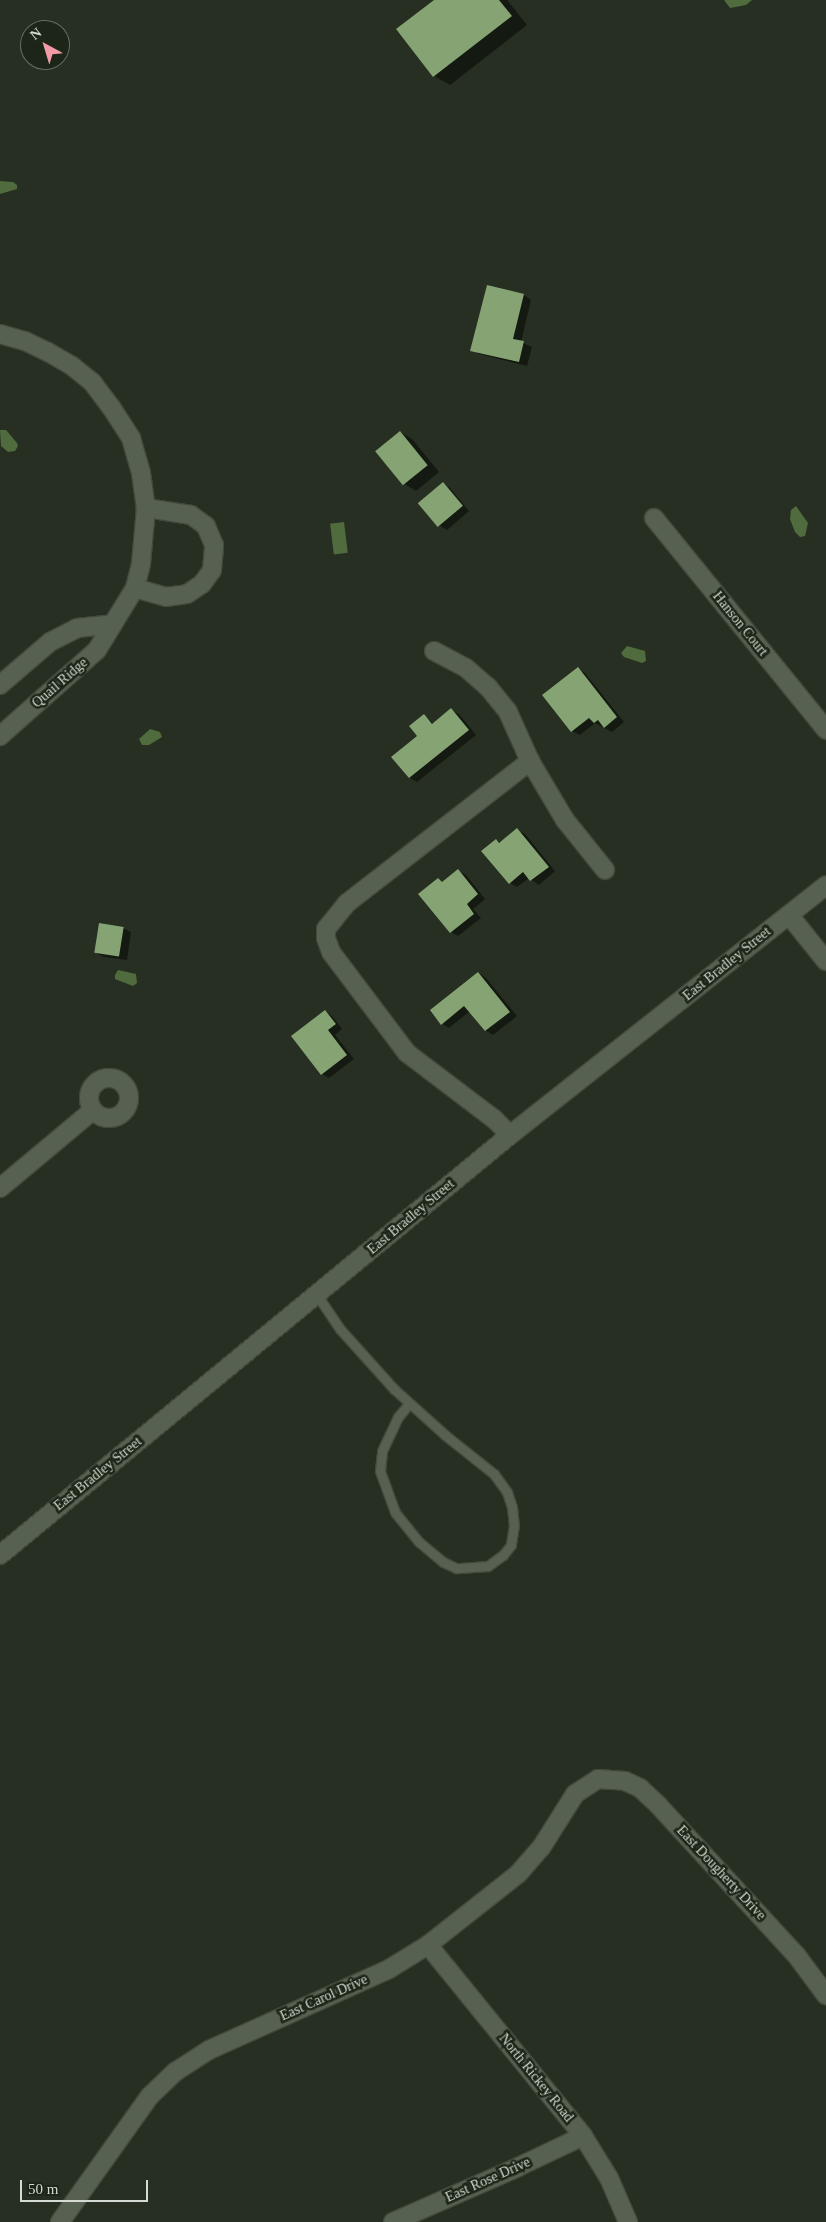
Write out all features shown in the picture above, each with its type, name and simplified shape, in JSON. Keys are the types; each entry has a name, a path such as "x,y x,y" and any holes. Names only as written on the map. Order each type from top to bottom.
{"street":[{"name":"Quail Ridge","path":"0,334 25,341 48,352 72,366 92,382 111,407 130,438 141,473 146,508 144,548 135,588 97,650 0,736"},
{"path":"135,588 166,597 187,594 202,584 212,570 214,545 206,526 191,515 146,508"},
{"name":"Hanson Court","path":"654,518 826,730"},
{"path":"0,685 50,642 77,628 113,624"},
{"path":"434,651 466,668 488,687 508,712 530,761 564,820 605,870"},
{"path":"510,1135 494,1119 407,1053 332,952 326,938 326,929 347,903 530,761"},
{"name":"East Bradley Street","path":"0,1555 510,1135 826,885"},
{"path":"789,915 826,961"},
{"path":"0,1188 92,1111"},
{"name":"East Carol Drive","path":"60,2222 150,2096 174,2072 209,2050 389,1969 428,1945 518,1874 541,1848 576,1794 598,1780"},
{"name":"East Dougherty Drive","path":"598,1780 625,1781 640,1788 659,1806 797,1956 826,1995"},
{"name":"North Rickey Road","path":"428,1945 583,2136 609,2178 628,2222"},
{"name":"East Rose Drive","path":"393,2222 583,2136"}],"lane":[{"path":"317,1295 340,1329 409,1404 494,1474 507,1492 512,1507 514,1525 511,1545 503,1555 488,1566 456,1568 443,1562 419,1542 395,1512 386,1493 380,1471 382,1451 398,1417 409,1404"}],"shaded area":[{"path":"724,0 752,0 746,5 730,8"},
{"path":"0,181 13,182 17,185 17,189 0,194"},
{"path":"0,430 6,430 17,443 18,446 15,451 8,452 1,446"},
{"path":"796,506 808,523 805,536 800,537 795,532 790,519 791,510"},
{"path":"344,522 348,553 334,554 330,524"},
{"path":"627,646 645,651 646,661 642,663 624,657 621,653"},
{"path":"150,729 160,732 162,737 149,745 142,745 139,739"},
{"path":"118,970 136,974 137,983 133,986 115,979"}],"building":[{"path":"434,0 499,0 512,16 433,77 396,29"},
{"path":"487,285 524,294 513,339 524,341 519,362 470,351"},
{"path":"400,431 428,465 403,485 375,451"},
{"path":"443,482 463,506 438,527 418,503"},
{"path":"578,667 617,717 604,728 598,720 594,723 589,718 571,732 542,695"},
{"path":"451,708 469,730 409,778 391,757 417,736 409,726 424,714 432,724"},
{"path":"517,828 549,867 530,881 523,872 509,884 481,851 496,839 499,843"},
{"path":"458,869 478,894 467,904 474,914 450,933 418,894 438,878 442,882"},
{"path":"99,923 124,927 119,957 94,953"},
{"path":"478,972 510,1012 485,1031 464,1006 441,1025 430,1010"},
{"path":"325,1010 336,1024 328,1030 347,1055 321,1075 291,1036"}]}
